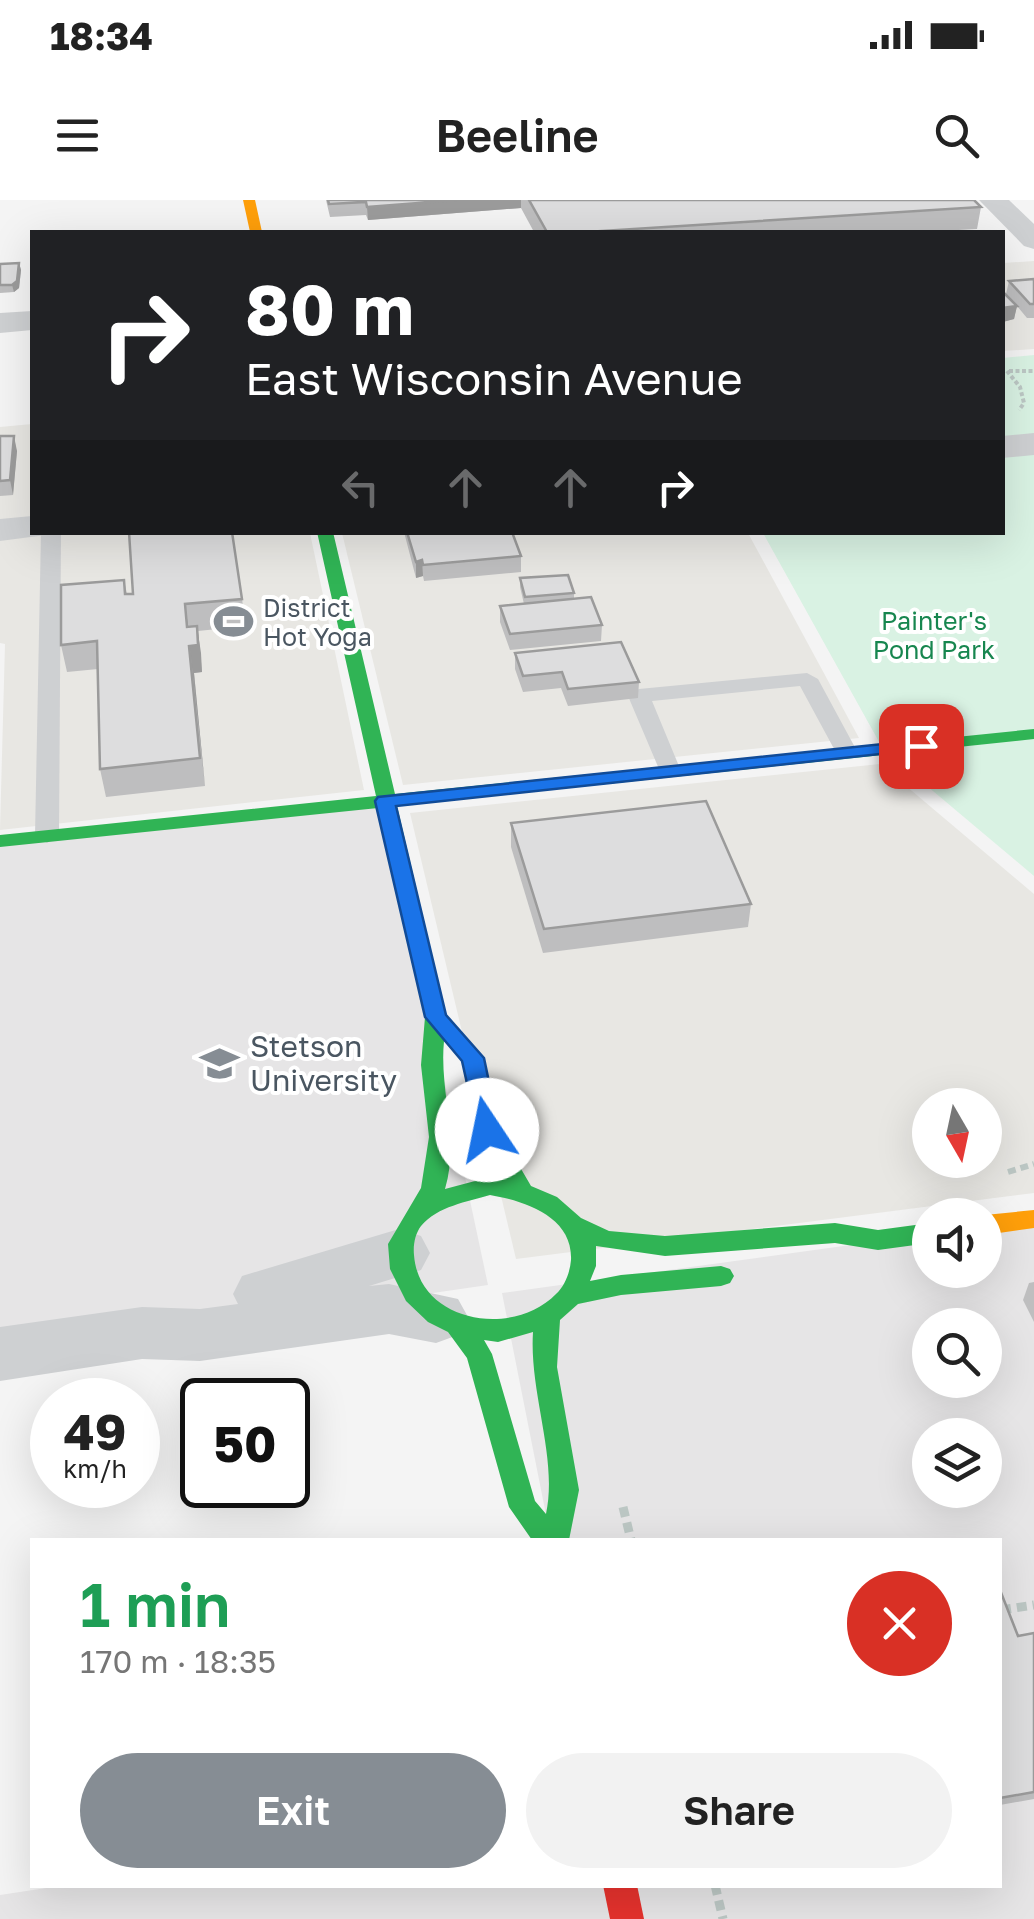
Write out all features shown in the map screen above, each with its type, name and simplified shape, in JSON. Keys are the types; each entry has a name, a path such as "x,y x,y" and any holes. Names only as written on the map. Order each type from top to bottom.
{"main road":[{"path":"249,200 256,230"},
{"path":"325,535 436,1017 432,1066 444,1128 442,1160 440,1176 411,1232 405,1288 479,1354 524,1507 551,1538"},
{"path":"0,841 1034,734"},
{"path":"436,1017 473,1058 487,1130 520,1189"},
{"path":"411,1232 460,1190 490,1186 520,1189 548,1200 582,1239 584,1264 570,1296 547,1316 506,1331 447,1322"},
{"path":"1002,1223 1034,1218"},
{"path":"574,1226 606,1240 665,1246 835,1233 878,1240 912,1235"},
{"path":"842,1259 878,1240"},
{"path":"570,1296 621,1286 741,1274"},
{"path":"547,1316 544,1367 565,1490 553,1538"},
{"path":"621,1888 627,1919"}],"street":[{"path":"993,200 1034,240"},
{"path":"1005,257 1034,255"},
{"path":"0,324 30,321"},
{"path":"0,530 30,528"},
{"path":"142,1333 205,1308 318,1280 411,1232"},
{"path":"0,1354 142,1333 200,1334 389,1309 447,1322"}],"lane":[{"path":"47,836 51,535"},
{"path":"670,771 639,696 807,679 847,753"}],"path":[{"path":"1017,435 1024,403 1005,371 1034,370"},
{"path":"1002,1610 1034,1605"},
{"path":"716,1888 723,1919"}],"shaded area":[{"path":"1034,261 1034,349 1005,351 1005,263"},
{"path":"30,424 30,518 0,520 0,427"},
{"path":"42,535 310,535 364,790 0,830 5,644 0,643 0,539"},
{"path":"342,535 749,535 859,738 403,785"},
{"path":"880,764 1034,894 1034,1193 995,1198 912,1198 912,1209 516,1259 410,813"},
{"name":"Stetson University","path":"385,801 488,1285 0,1356 0,841"},
{"path":"1034,1219 1034,1919 0,1919 0,1895 46,1888 1002,1888 1002,1538 551,1538 502,1293 912,1236 912,1288 1002,1288 1002,1224"}],"green space":[{"path":"1034,355 1034,436 1005,438 1005,358"},
{"name":"Painter's Pond Park","path":"1034,444 1034,876 883,749 764,535 1005,535 1005,447"}],"building":[{"path":"328,200 457,200 367,207 366,202 329,204"},
{"path":"529,200 974,200 981,207 618,230 546,230"},
{"path":"19,263 17,281 0,285 0,264"},
{"path":"1034,279 1034,304 1030,304 1009,281"},
{"path":"1005,294 1017,306 1005,308"},
{"path":"0,436 14,436 10,480 0,481"},
{"path":"129,535 232,535 242,599 185,604 187,627 197,626 198,645 189,646 200,758 100,769 97,641 61,645 61,585 124,580 125,594 133,594"},
{"path":"408,535 513,535 521,556 423,565 422,560 416,562"},
{"path":"568,575 574,593 525,597 520,578"},
{"path":"591,597 602,625 510,634 500,606"},
{"path":"621,642 639,682 568,689 562,672 523,676 515,653"},
{"path":"706,801 751,904 544,929 511,823"},
{"path":"1002,1595 1018,1636 1034,1633 1034,1792 1002,1798"}],"traffic: fast":[{"path":"326,535 436,1017 432,1065 441,1152 439,1169 423,1211"},
{"path":"0,841 1034,734"},
{"path":"436,1017 473,1059 487,1131 520,1189"},
{"path":"490,1186 530,1195 548,1204 576,1229 583,1246 583,1266 567,1300 534,1321 498,1331 465,1328 437,1314 415,1294 402,1269 401,1244 412,1220 438,1201 490,1186"},
{"path":"574,1225 606,1240 665,1246 835,1233 878,1240 912,1235"},
{"path":"570,1296 621,1285 721,1276"},
{"path":"547,1316 544,1367 565,1490 555,1538"},
{"path":"459,1327 479,1354 523,1507 548,1538"}],"traffic: slow":[{"path":"249,200 256,230"},
{"path":"1002,1223 1034,1219"}],"traffic: jam":[{"path":"621,1888 627,1919"}],"place":[{"name":"District Hot Yoga","path":"233,621"},
{"name":"Stetson University","path":"220,1063"}],"route":[{"path":"487,1130 473,1058 436,1017 385,801 921,746"}]}
